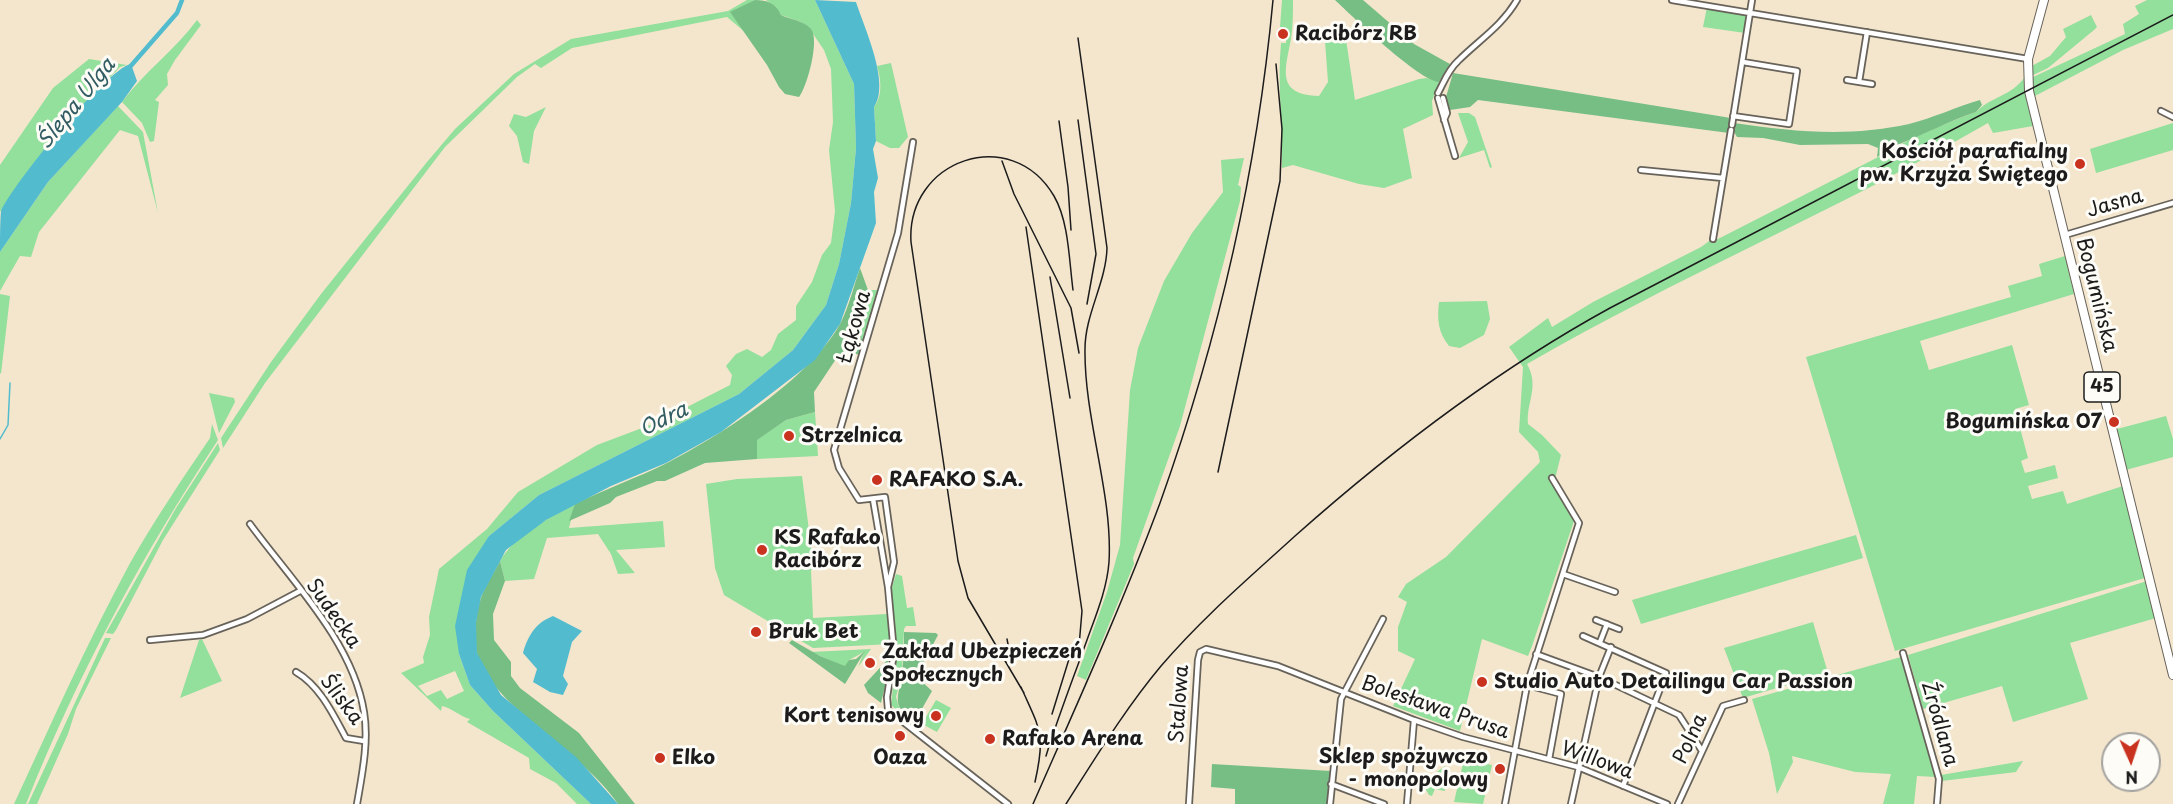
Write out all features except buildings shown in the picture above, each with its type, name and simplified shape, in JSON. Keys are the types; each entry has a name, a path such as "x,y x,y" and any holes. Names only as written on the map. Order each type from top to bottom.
{"main road":[{"name":"45","path":"2028,59 2044,0"},
{"name":"Bogumińska","path":"2028,59 2027,76 2030,98 2173,675"}],"street":[{"path":"1455,156 1444,120 1447,113 1441,95 1443,84 1458,61 1490,34 1510,13 1517,0"},
{"path":"1671,0 2028,59"},
{"path":"1713,239 1752,0"},
{"path":"1859,82 1867,32"},
{"path":"1733,116 1789,124 1797,71 1743,62"},
{"path":"1848,80 1872,84"},
{"path":"2162,111 2173,117"},
{"name":"Łąkowa","path":"888,587 894,562 885,497 859,500 839,468 834,450 898,233 913,142"},
{"path":"1641,170 1723,178"},
{"name":"Jasna","path":"2065,235 2173,203"},
{"path":"1505,804 1527,685 1580,524 1552,478"},
{"name":"Łąkowa","path":"873,499 888,587 894,653 886,701 888,710 1008,804"},
{"name":"Sudecka","path":"250,524 335,638 360,689 365,714 357,804"},
{"path":"884,568 894,562"},
{"path":"884,568 892,571"},
{"path":"1563,574 1615,592"},
{"path":"150,640 202,635 247,619 300,591"},
{"path":"1330,804 1340,706 1344,692 1383,619"},
{"path":"1596,620 1619,628"},
{"path":"1600,642 1607,624"},
{"path":"1583,636 1665,672 1665,679 1654,702 1623,786"},
{"path":"1571,804 1599,677 1611,647"},
{"name":"Stalowa","path":"1189,804 1197,660 1201,651 1213,650 1278,666 1344,692"},
{"name":"Źródlana","path":"1903,653 1939,779 1937,804"},
{"path":"1536,654 1599,677 1682,717 1696,745 1702,751"},
{"name":"Śliska","path":"296,672 307,679 317,691 346,738 364,741"},
{"path":"1527,685 1561,694 1549,759"},
{"name":"Bolesława Prusa","path":"1344,692 1414,720 1515,751"},
{"name":"Polna","path":"1678,804 1723,706 1744,700"},
{"path":"1407,804 1414,720"},
{"name":"Willowa","path":"1515,751 1578,768 1667,804"},
{"path":"1332,784 1384,804"}],"green space":[{"path":"747,0 755,0 731,13 746,33 727,17 572,48 541,68 535,64 517,77 445,147 265,383 223,448 221,438 271,362 321,294 455,129 514,74 571,39 728,11"},
{"path":"755,0 771,3 781,15 801,22 811,29 814,43 813,53 809,74 799,97 785,94 779,87 767,65 730,12"},
{"path":"766,0 815,0 854,84 856,148 851,203 839,264 826,305 793,350 739,394 539,495 489,536 459,654 470,685 493,711 591,804 577,804 556,783 530,769 529,758 467,722 470,719 442,706 441,711 401,673 424,663 423,657 430,635 429,617 439,569 487,529 518,492 597,445 658,422 730,385 732,375 726,366 736,354 747,349 762,357 771,350 778,334 796,320 796,306 812,282 822,255 831,243 835,211 829,150 833,122 831,69 824,50 809,28 801,22 781,15 776,7","holes":["455,671 464,691 447,699 441,690 427,696 418,686"]},
{"path":"1282,0 1293,0 1291,39 1286,70 1290,86 1296,91 1305,95 1319,96 1328,82 1324,28 1344,26 1355,100 1419,79 1427,78 1439,82 1432,101 1433,115 1403,129 1412,178 1384,188 1359,184 1293,165 1282,168 1280,58 1281,43 1286,43 1287,28 1280,27"},
{"path":"1335,0 1363,0 1414,44 1450,64 1439,82 1429,79 1402,60"},
{"path":"2147,0 2173,0 2173,29 2123,50 2033,97 2031,78 2125,34 2123,24 2139,14 2135,6"},
{"path":"1707,7 1748,14 1745,33 1703,27"},
{"path":"2091,15 2097,27 2048,68 2031,76 2030,67 2050,56 2066,37 2063,29"},
{"path":"197,20 201,25 175,60 167,74 168,85 155,100 159,102 154,141 150,142 142,123 122,102"},
{"path":"89,59 127,65 120,67 72,119 0,212 0,165 53,88"},
{"path":"891,63 908,137 899,148 890,148 876,141 874,107 879,98 880,87 877,66"},
{"path":"1453,73 1731,118 1729,133 1478,100 1470,107 1450,110 1446,97"},
{"path":"2025,77 2027,103 2033,126 1993,133 1988,123 1874,185 1641,302 1527,364 1531,372 1533,387 1528,424 1561,455 1555,479 1575,518 1532,646 1528,656 1482,639 1460,731 1393,706 1415,659 1398,651 1398,627 1407,602 1398,597 1406,584 1446,557 1540,462 1538,452 1519,432 1523,367 1509,347 1548,318 1552,327 1593,302 1701,247 1712,239 1718,239 1904,143 1976,112 2013,89"},
{"path":"1980,100 1982,105 1976,112 1895,146 1877,157 1878,148 1868,144 1800,145 1763,138 1737,137 1733,130 1734,123 1822,132 1865,131 1918,122"},
{"path":"118,106 143,132 158,213 138,136 120,130 39,232 31,257 20,256 0,291 0,252 48,182"},
{"path":"546,107 534,131 529,164 523,162 517,136 509,126 514,114 526,117"},
{"path":"1458,113 1469,113 1475,117 1492,167 1490,168 1484,150 1459,158 1468,142"},
{"path":"2173,123 2173,150 2096,173 2090,149"},
{"path":"1244,158 1238,185 1241,187 1240,201 1180,426 1133,558 1134,564 1086,680 1077,676 1107,592 1120,545 1130,390 1138,348 1164,281 1192,233 1223,192 1221,160"},
{"path":"2065,256 2074,294 1920,341 1929,370 2012,345 2029,405 2015,409 2028,458 2021,461 2025,473 2055,465 2058,478 2028,486 2032,499 2063,491 2067,504 2123,486 2145,578 1895,651 1806,357 2011,297 2008,286 2042,276 2039,264"},
{"path":"860,268 868,290 858,301 855,315 864,344 860,355 845,351 836,359 814,392 815,412 786,420 757,440 757,459 705,463 665,481 657,481 616,497 610,503 569,521 575,504 689,451 738,421 786,385 826,345 840,324"},
{"path":"868,290 880,290 864,344 857,322 856,308 862,295"},
{"path":"0,294 10,296 1,374 0,373"},
{"path":"1487,301 1490,319 1484,335 1460,348 1449,346 1439,325 1439,302"},
{"path":"209,393 234,398 235,402 219,433"},
{"name":"Strzelnica","path":"815,412 818,456 757,459 756,440 786,420"},
{"path":"2166,416 2173,439 2173,457 2126,470 2117,429"},
{"path":"212,424 218,440 163,527 113,617 67,709 26,804 14,804 129,565 210,438"},
{"path":"218,443 220,450 163,540 116,630 113,634 106,633 176,508"},
{"name":"KS Rafako Racibórz","path":"802,476 814,569 811,570 813,618 887,614 891,644 813,648 724,595 715,568 706,484 737,479"},
{"path":"575,504 569,528 663,521 665,547 616,550 635,573 618,574 611,554 598,534 547,538 534,579 505,581 500,561 514,543 533,528"},
{"path":"1856,535 1863,558 1641,624 1632,600"},
{"path":"500,561 505,581 493,614 494,640 511,662 511,676 520,688 579,733 635,804 618,804 584,766 520,712 501,693 487,674 477,653 476,618 483,593"},
{"path":"896,574 902,576 907,608 913,607 916,626 906,626 904,629 902,673 896,697 901,714 891,705 897,650 891,591"},
{"path":"2147,581 2156,618 2070,643 2088,699 2013,722 2002,686 1923,709 1908,655"},
{"path":"1813,622 1828,673 1743,698 1724,648"},
{"path":"904,632 936,633 938,635 919,671 919,679 932,691 914,723 906,717 898,700"},
{"path":"105,638 111,638 76,709 68,734 37,804 28,804"},
{"path":"202,639 222,681 180,698 199,640"},
{"path":"792,640 820,656 845,666 849,660 856,659 865,651 845,684 789,643"},
{"path":"871,649 858,667 864,652 849,660 846,667 811,652"},
{"path":"1901,657 1936,777 1917,776 1914,804 1883,804 1891,774 1855,772 1792,756 1793,762 1777,794 1769,753 1752,699"},
{"path":"888,659 889,669 881,703 868,693 864,685"},
{"name":"Kort tenisowy","path":"936,700 951,708 937,732 922,724"},
{"path":"1464,759 1492,765 1483,804 1454,802"},
{"path":"2023,761 2016,772 1942,781 1941,775"},
{"path":"1212,764 1331,771 1328,804 1235,804 1235,789 1211,787"},
{"path":"1445,766 1448,774 1444,776 1445,791 1435,789 1432,796 1429,795 1426,790 1430,778"}],"water":[{"path":"815,0 856,2 878,70 878,97 874,107 876,141 873,149 878,178 874,192 876,223 840,324 815,360 721,432 666,463 611,486 546,520 506,550 481,597 476,623 477,653 501,695 576,757 618,804 591,804 493,711 470,685 459,654 455,626 467,570 489,536 539,495 739,394 793,350 826,305 839,264 851,203 856,148 854,84"},
{"path":"131,64 137,81 122,102 48,182 0,252 1,211 9,197 41,154 82,106 118,71"},
{"path":"553,616 582,631 572,642 563,676 568,684 563,695 550,692 533,682 537,669 523,653 533,631 541,622"}],"waterway":[{"name":"Ślepa Ulga","path":"129,68 177,13 182,0"},
{"path":"0,439 8,425 10,383"}],"railway":[{"path":"1033,804 1099,654 1160,503 1200,380 1246,192 1257,128 1273,0"},
{"path":"1066,804 1135,699 1193,631 1332,504 1446,413 1526,358 1610,308 2173,15"},
{"path":"1046,756 1101,602 1109,562 1107,510 1089,402 1085,349 1088,323 1103,274 1107,248 1078,38"},
{"path":"1218,472 1280,181 1282,129 1276,64"},
{"path":"1078,120 1096,254 1087,304"},
{"path":"1059,121 1071,230"},
{"path":"1024,693 968,598 958,561 911,242 914,213 925,190 943,172 965,161 989,157 1013,161 1035,174 1054,196 1063,217 1073,290"},
{"path":"1002,161 1014,194 1071,308 1079,353"},
{"path":"1026,227 1082,611 1079,646"},
{"path":"1050,277 1070,398"},
{"path":"1007,639 1012,665"},
{"path":"1052,714 1069,659"},
{"path":"1021,687 1039,732 1040,753 1035,782"}],"place":[{"name":"Racibórz RB","path":"1283,34"},
{"name":"Kościół parafialny pw. Krzyża Świętego","path":"2080,164"},
{"name":"Bogumińska 07","path":"2114,422"},
{"name":"Strzelnica","path":"789,436"},
{"name":"RAFAKO S.A.","path":"877,480"},
{"name":"KS Rafako Racibórz","path":"762,550"},
{"name":"Bruk Bet","path":"756,632"},
{"name":"Zakład Ubezpieczeń Społecznych","path":"870,663"},
{"name":"Studio Auto Detailingu Car Passion","path":"1482,682"},
{"name":"Kort tenisowy","path":"936,716"},
{"name":"Oaza","path":"900,736"},
{"name":"Rafako Arena","path":"990,739"},
{"name":"Elko","path":"660,758"},
{"name":"Sklep spożywczo - monopolowy","path":"1500,769"}],"water label":[{"name":"Odra","path":"664,420"}]}
